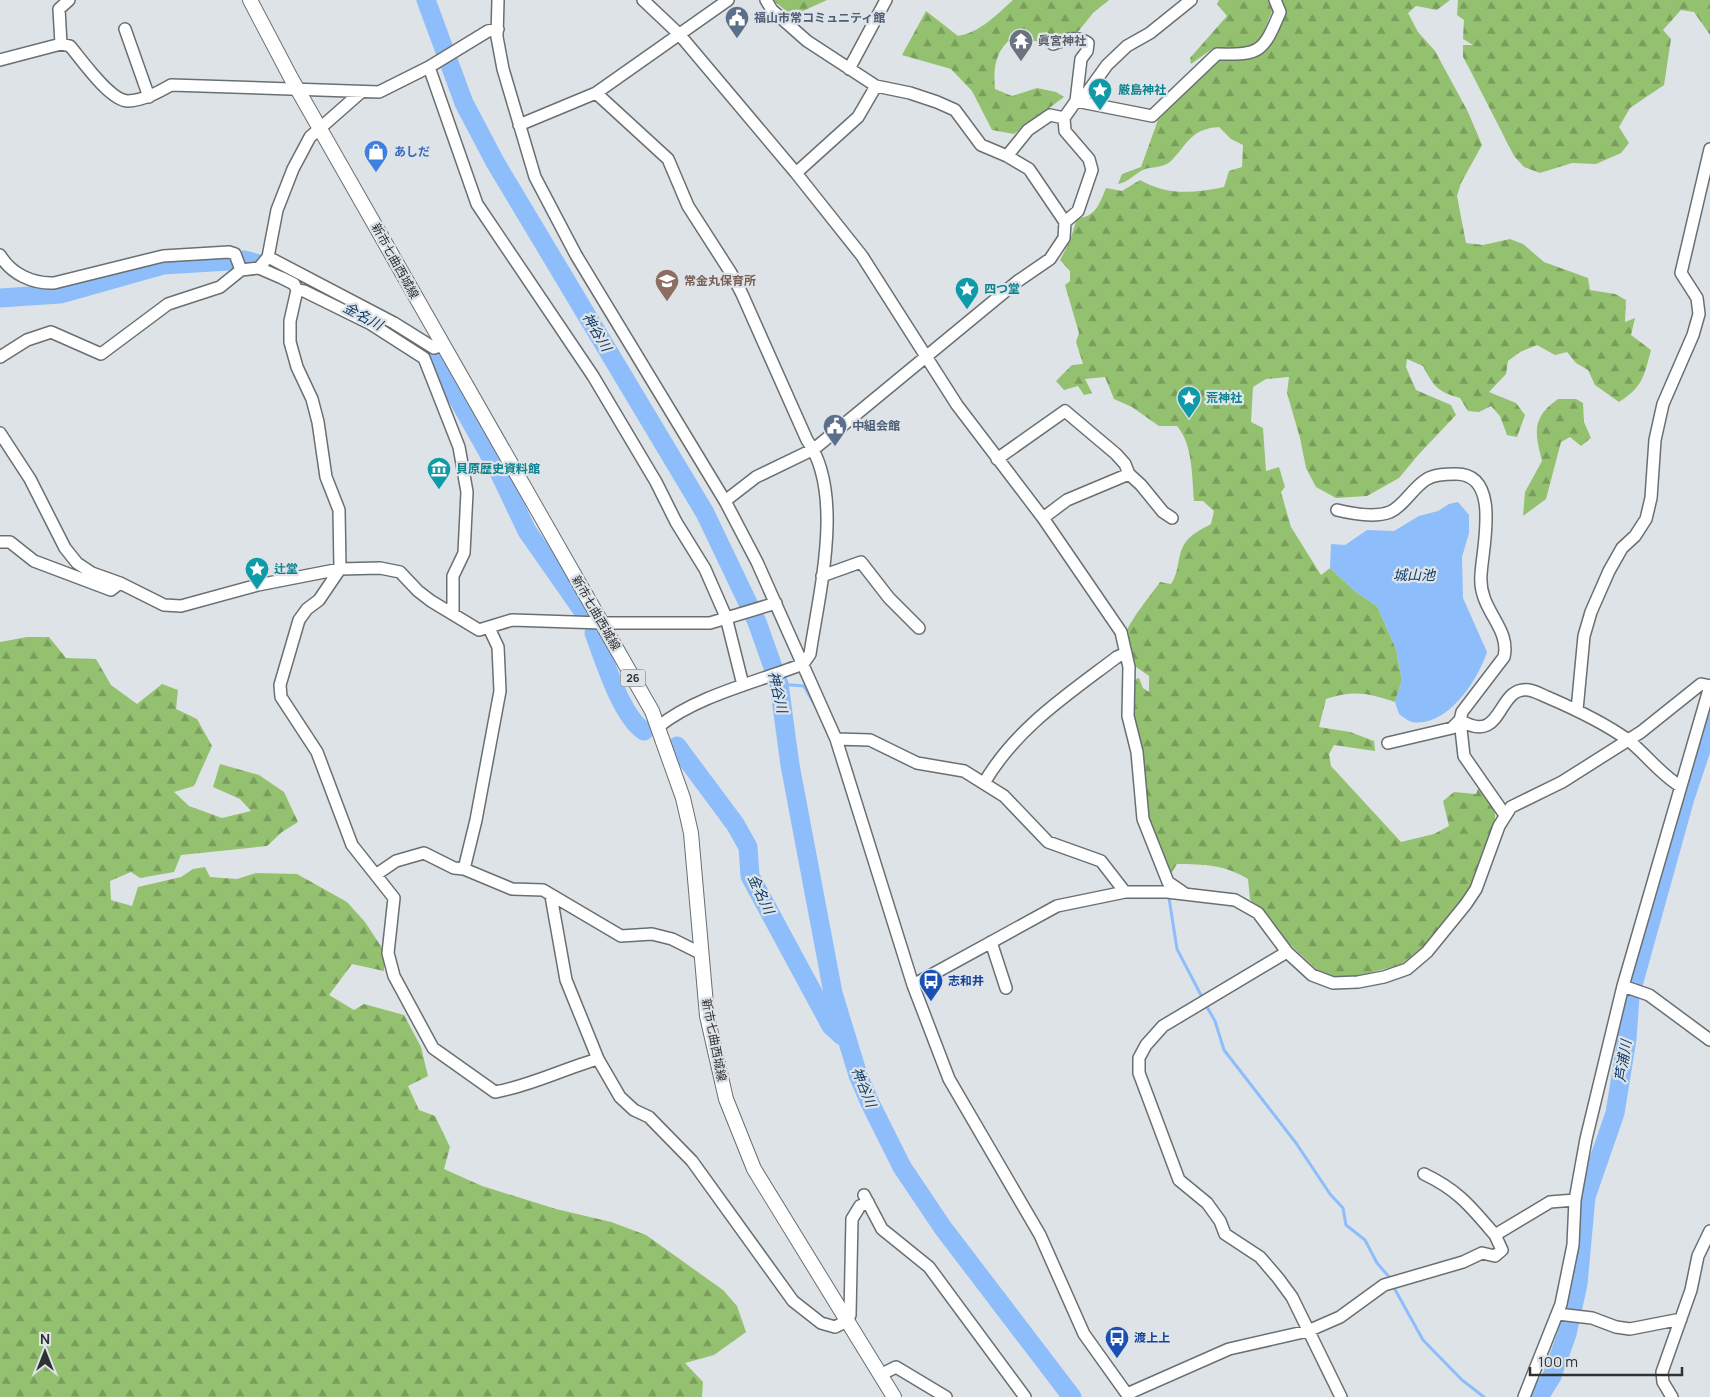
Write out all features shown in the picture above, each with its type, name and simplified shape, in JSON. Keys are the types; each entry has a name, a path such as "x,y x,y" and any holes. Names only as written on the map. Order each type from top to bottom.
{"main road":[{"name":"新市七曲西城線","path":"250,0 443,346 602,623 658,727 683,798 691,833 707,1016 726,1099 754,1169 894,1397"}],"street":[{"path":"61,44 59,9 69,0"},
{"path":"498,0 498,29 503,69 536,177 576,255 725,501 776,603 801,665 836,739 913,985 949,1079 1040,1235 1084,1334 1128,1396 1229,1349 1308,1331 1340,1317 1384,1285 1463,1262 1482,1253 1495,1256 1502,1250 1495,1235 1462,1197 1445,1184 1424,1174"},
{"path":"642,0 679,34 796,173 862,256 926,358 997,459 1043,518 1121,632 1129,667 1128,716 1137,752 1143,819 1168,882 1184,893"},
{"path":"519,125 596,93 728,0"},
{"path":"725,501 756,477 814,449 1018,280 1050,259 1064,238 1065,222 1029,169 1007,156 980,145 955,110 910,93 876,86 849,69 807,41 772,10 766,0"},
{"path":"849,69 886,0"},
{"path":"1065,222 1078,211 1092,170 1089,159 1065,131 1064,118 1076,102 1084,98 1107,66 1127,46 1150,33 1191,0"},
{"path":"1076,102 1152,116 1217,54 1243,55 1260,50 1268,39 1280,12 1275,0"},
{"path":"125,29 149,97"},
{"path":"0,60 61,44 70,46 113,95 126,101 149,97 171,85 360,93 379,92 429,67 488,31 498,29"},
{"path":"1052,44 1067,39 1081,38 1088,43 1087,51 1081,59 1076,102"},
{"path":"429,67 477,204 593,376 656,482 676,522 704,569 726,617 743,685"},
{"path":"796,173 858,117 876,86"},
{"path":"259,268 268,257 278,210 293,170 310,137 360,93"},
{"path":"596,93 668,159 688,206 735,280 807,440 814,449 823,482 828,520 822,576 810,654 801,665 759,682 743,685 670,717 658,727"},
{"path":"1007,156 1028,130 1042,120 1050,115 1064,118"},
{"path":"1577,710 1584,636 1591,612 1609,571 1622,548 1635,536 1646,519 1651,498 1655,440 1663,404 1693,335 1699,314 1697,298 1681,274 1710,149"},
{"path":"0,256 18,275 40,284 54,283 163,256 216,252 235,254 241,270"},
{"path":"268,257 394,323 434,348 443,346"},
{"path":"0,357 27,340 51,332 101,354 168,304 220,287 241,270 259,268 294,284 297,290 290,322 290,342 297,367 312,399 318,422 326,477 339,510 340,569 319,600 307,609 299,620 280,686 281,697 317,752 352,845 377,874 394,898 388,953 394,976 432,1048 495,1092 510,1089 564,1068 598,1059"},
{"path":"297,290 304,291 371,324 424,358 459,447 467,492 464,553 453,576 453,614"},
{"path":"997,459 1064,411 1116,454 1125,464 1129,474 1141,485 1162,512 1172,518"},
{"path":"0,433 30,479 64,548 77,563 92,573 120,582 164,605 182,606 258,584 340,569 380,568 400,572 418,591 479,630 512,620 602,623 710,623 776,603"},
{"path":"1043,518 1067,500 1129,474"},
{"path":"1337,510 1353,514 1379,515 1392,512 1426,479 1436,476 1462,474 1474,479 1480,488 1488,517 1480,577 1481,596 1504,638 1506,648 1504,657 1462,712 1460,720 1464,756 1504,815"},
{"path":"0,542 10,542 34,560 111,590 120,582"},
{"path":"822,576 861,562 889,598 919,628"},
{"path":"464,869 476,820 500,691 498,647 489,628"},
{"path":"984,783 998,758 1034,720 1117,657 1126,653"},
{"path":"913,985 1057,906 1125,892 1184,893 1235,900 1258,913 1287,952 1312,975 1333,983 1384,978 1407,968 1427,952 1476,889 1504,815 1511,807 1562,782 1628,741 1701,684 1710,686 1680,786 1625,986 1586,1139 1575,1200 1566,1316 1524,1397"},
{"path":"1460,720 1471,727 1486,727 1493,721 1511,696 1518,692 1529,690 1577,710 1628,741 1680,786"},
{"path":"1388,744 1452,728 1460,720"},
{"path":"836,739 870,740 917,763 964,771 1004,796 1048,842 1101,861 1125,892"},
{"path":"377,874 396,861 424,853 434,856 454,868 464,869 512,889 543,890 621,936 652,934 672,939 702,954"},
{"path":"551,896 566,980 598,1059 620,1097 634,1110 649,1117 692,1161 793,1301 821,1323 835,1327 847,1321 850,1315 853,1266 852,1219 866,1198 882,1229 929,1267 1025,1397"},
{"path":"991,942 1006,988"},
{"path":"1287,952 1163,1026 1146,1045 1140,1058 1138,1073 1179,1180 1207,1202 1220,1221 1225,1234 1260,1257 1278,1278 1292,1297 1341,1397"},
{"path":"1625,986 1649,995 1710,1040"},
{"path":"1495,1235 1550,1202 1575,1200"},
{"path":"1672,1397 1663,1382 1662,1372 1692,1290 1698,1256 1710,1231"},
{"path":"1566,1316 1592,1318 1616,1327 1630,1329 1681,1319"},
{"path":"880,1375 896,1367 946,1397"}],"green space":[{"path":"773,0 827,0 792,16"},
{"path":"1013,0 1109,0 1093,13 1077,33 1042,42 1012,38 1006,43 996,61 994,74 995,89 1012,96 1037,88 1056,92 1064,97 1014,134 992,130 972,91 951,69 902,55 926,11 958,36 981,27"},
{"path":"1219,0 1269,0 1272,11 1262,36 1249,48 1212,49 1191,64 1190,58 1227,16 1217,4"},
{"path":"1279,0 1450,0 1437,10 1416,6 1408,13 1418,32 1435,51 1468,112 1482,145 1461,183 1457,196 1466,243 1483,245 1510,239 1523,244 1544,262 1588,278 1590,290 1615,294 1626,300 1625,322 1635,318 1631,335 1651,350 1638,386 1619,402 1595,385 1588,370 1576,363 1567,352 1555,355 1537,345 1520,352 1508,361 1506,374 1489,392 1516,403 1525,415 1517,437 1507,435 1500,416 1491,406 1479,412 1468,411 1460,398 1441,391 1433,383 1423,366 1407,359 1406,367 1416,390 1451,405 1456,415 1399,478 1367,496 1336,498 1316,487 1306,468 1300,438 1287,393 1289,377 1266,379 1253,387 1251,422 1263,428 1266,471 1279,467 1285,487 1281,492 1291,527 1321,575 1330,568 1356,592 1377,606 1396,649 1402,680 1395,702 1361,694 1345,694 1326,699 1319,727 1350,732 1374,741 1375,751 1334,745 1329,754 1331,766 1401,842 1434,834 1449,826 1443,801 1454,792 1476,794 1480,784 1495,805 1495,826 1468,892 1425,946 1400,965 1342,980 1325,977 1265,921 1250,899 1248,879 1223,868 1196,864 1177,864 1170,875 1146,818 1124,684 1139,678 1143,688 1149,692 1149,676 1129,662 1124,639 1125,633 1133,619 1160,582 1171,584 1176,574 1182,547 1193,534 1211,524 1214,511 1203,501 1194,501 1189,452 1182,433 1177,426 1159,426 1132,407 1114,399 1105,377 1085,379 1092,393 1084,395 1078,386 1064,390 1056,381 1072,365 1083,364 1076,342 1079,333 1065,285 1070,281 1070,271 1060,260 1070,241 1077,218 1088,215 1096,209 1106,188 1122,191 1140,180 1161,189 1181,192 1224,187 1229,171 1242,167 1243,145 1231,139 1219,127 1209,128 1190,138 1168,163 1145,169 1118,184 1122,174 1141,167 1158,120 1209,67 1219,59 1268,45"},
{"path":"1458,0 1710,0 1710,35 1694,12 1681,10 1663,30 1671,39 1664,85 1630,108 1619,127 1629,143 1621,153 1596,164 1572,163 1540,173 1524,167 1514,156 1463,57 1463,45 1473,45 1463,39 1464,20 1457,15"},
{"path":"1558,399 1576,399 1583,403 1584,422 1591,438 1581,446 1570,437 1561,442 1546,499 1523,516 1525,492 1542,461 1537,434 1539,420 1549,406"},
{"path":"27,637 49,637 66,658 96,659 111,685 137,704 162,684 178,690 176,709 197,719 212,746 194,786 174,792 189,806 222,818 251,811 240,799 213,787 220,764 259,775 284,792 298,822 282,832 267,846 181,855 174,872 140,878 131,872 110,881 111,900 132,906 138,887 181,877 193,869 205,867 210,877 237,879 256,873 297,874 347,902 365,922 384,951 384,971 352,964 329,995 354,1010 364,1004 404,1015 421,1047 428,1076 408,1086 419,1110 435,1116 450,1147 444,1169 482,1186 556,1209 611,1222 646,1235 723,1290 737,1306 746,1332 714,1355 685,1363 703,1382 702,1397 0,1397 0,642"}],"water":[{"name":"城山池","path":"1458,502 1469,515 1469,533 1462,557 1463,598 1487,652 1469,688 1449,710 1437,718 1425,722 1412,722 1399,714 1395,702 1402,680 1396,649 1377,606 1356,592 1330,568 1331,544 1345,545 1367,530 1394,531 1419,516 1438,511 1449,504"}],"waterway":[{"name":"神谷川","path":"426,0 464,103 495,162 705,513 757,622 779,684 790,765 833,993 858,1075 870,1103 902,1167 943,1228 1072,1397"},
{"name":"金名川","path":"0,298 60,294 163,265 245,260 276,269 332,300"},
{"name":"金名川","path":"409,342 423,351 440,367 497,468 527,531 585,614"},
{"name":"金名川","path":"594,633 621,700 636,724 644,731"},
{"path":"779,684 804,686 818,711"},
{"name":"芦浦川","path":"1539,1397 1552,1376 1567,1334 1578,1284 1586,1197 1615,1113 1627,1039 1630,996 1685,798 1710,723"},
{"name":"金名川","path":"677,746 735,824 748,847 750,876 831,1026 842,1036"},
{"path":"1169,898 1177,949 1203,999"},
{"path":"1207,1007 1215,1021 1224,1050 1296,1143 1330,1194 1343,1208 1346,1225 1365,1240 1377,1263 1390,1278"},
{"path":"1393,1286 1423,1340 1462,1380 1484,1397"}],"place":[{"name":"福山市常コミュニティ館","path":"737,39"},
{"name":"眞宮神社","path":"1021,62"},
{"name":"厳島神社","path":"1100,111"},
{"name":"あしだ","path":"376,173"},
{"name":"常金丸保育所","path":"667,302"},
{"name":"四つ堂","path":"967,310"},
{"name":"荒神社","path":"1189,419"},
{"name":"中組会館","path":"835,447"},
{"name":"貝原歴史資料館","path":"439,490"},
{"name":"辻堂","path":"257,590"},
{"name":"志和井","path":"931,1002"},
{"name":"渡上上","path":"1117,1359"}]}
